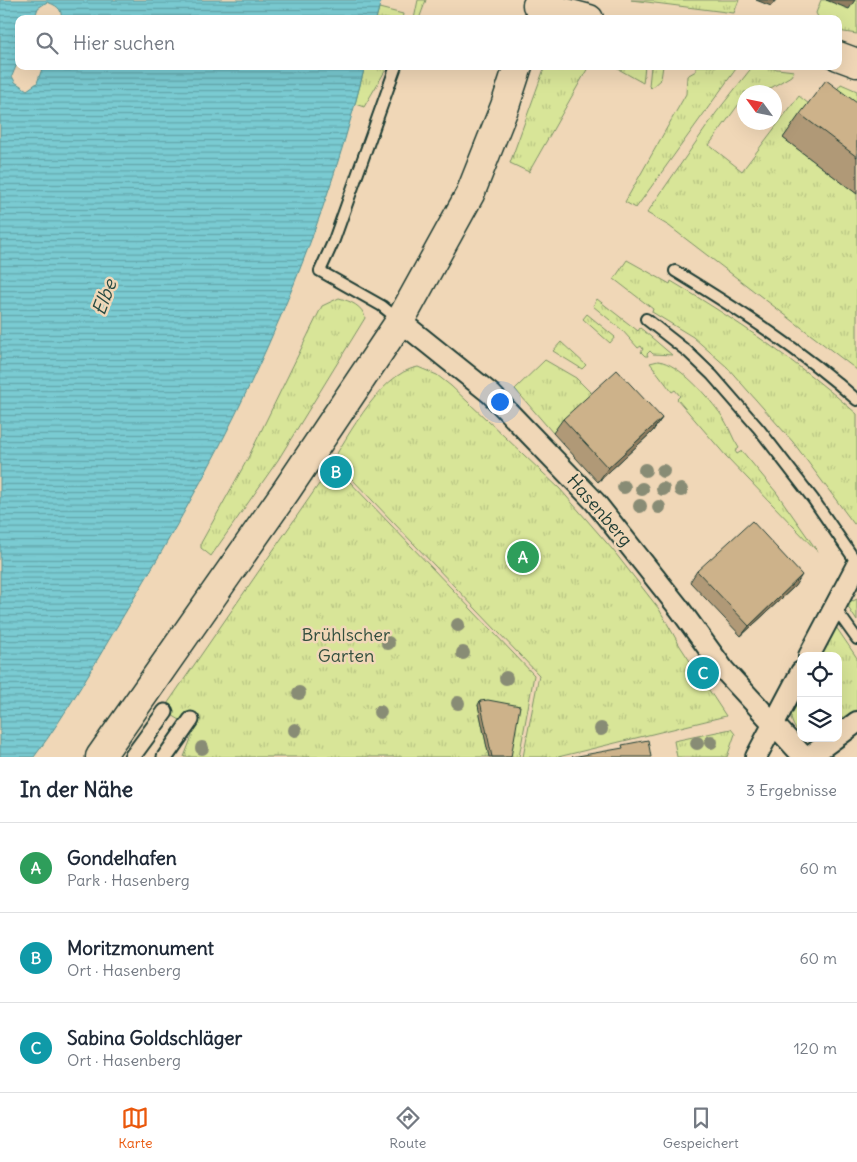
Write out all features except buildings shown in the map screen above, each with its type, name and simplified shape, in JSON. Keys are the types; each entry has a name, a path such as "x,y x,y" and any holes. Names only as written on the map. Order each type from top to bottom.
{"main road":[{"path":"536,8 570,15"},
{"path":"842,57 857,63"},
{"path":"100,757 286,491 400,321 470,194 505,106 517,70"}],"street":[{"name":"Hasenberg","path":"400,321 491,394 595,502 679,608 724,670 804,757"},
{"path":"811,652 857,564"},
{"path":"756,757 797,680"},
{"path":"132,757 165,712"},
{"path":"165,757 191,720"},
{"path":"842,733 857,722"},
{"path":"809,757 830,742"}],"lane":[{"path":"395,70 334,240 320,271 382,306 400,321"},
{"path":"675,271 772,332 825,372 857,400"},
{"path":"646,320 688,352 712,375 759,429 813,499 857,564"},
{"path":"834,607 857,639"}],"green space":[{"path":"418,0 426,0 420,15 415,15"},
{"path":"631,0 739,0 734,13"},
{"path":"821,0 857,0 857,34 842,32 842,15 817,15"},
{"path":"379,8 403,14 403,15 377,15"},
{"path":"364,70 386,70 364,107 355,104"},
{"path":"544,70 587,70 529,172 510,163"},
{"path":"620,70 645,70 643,83"},
{"path":"651,70 662,70 661,79 651,88 649,86"},
{"path":"735,70 636,208 625,202 686,94 687,76 696,71"},
{"path":"750,70 794,71 791,76 776,85 738,85"},
{"path":"841,84 857,91 857,118 831,98"},
{"path":"737,86 737,107 709,145 742,171 773,130 782,130 782,118 799,96 809,104 783,138 857,194 857,370 669,226 647,213 716,113"},
{"path":"627,260 670,284 671,281 744,327 813,377 857,414 857,522 854,524 793,442 727,367 693,337 652,312 653,309 614,279"},
{"path":"339,298 352,302 359,307 365,318 278,460 211,556 201,548 201,543 247,460 322,306"},
{"path":"597,299 638,331 640,328 672,355 653,354 650,351 647,354 648,356 645,356 641,352 643,349 641,346 638,348 622,330 593,306"},
{"path":"587,314 615,337 610,343 583,319"},
{"path":"561,342 586,365 582,369 553,351"},
{"path":"545,360 576,378 594,396 553,433 515,389"},
{"path":"658,361 666,363 684,375 717,409 739,448 735,451 737,454 742,451 776,492 818,552 726,456 677,399 680,396 675,390 672,392 650,363"},
{"path":"418,367 437,375 451,386 560,489 612,549 659,609 680,646 726,716 558,757 523,757 539,675 352,479 337,476 322,478 351,430 376,396 389,382 403,372"},
{"name":"Brühlscher Garten","path":"338,477 349,481 534,675 519,757 509,757 478,705 489,757 184,757 192,736 192,727 163,710 319,484"},
{"path":"849,597 853,601 857,599 857,621 846,604"},
{"path":"834,624 857,658 857,709 842,720 842,652 820,652"},
{"path":"797,696 797,730 791,717"},
{"path":"731,729 735,734 727,757 677,757 674,741"}],"water":[{"name":"Elbe","path":"0,0 381,0 377,15 61,15 60,10 47,2 38,8 35,15 15,15 15,69 12,76 15,82 27,90 37,83 42,70 364,70 345,140 295,281 235,416 201,482 81,686 34,757 0,757"}],"place":[{"name":"Moritzmonument","path":"336,472"},
{"name":"Gondelhafen","path":"523,557"},
{"name":"Sabina Goldschläger","path":"703,673"}]}
